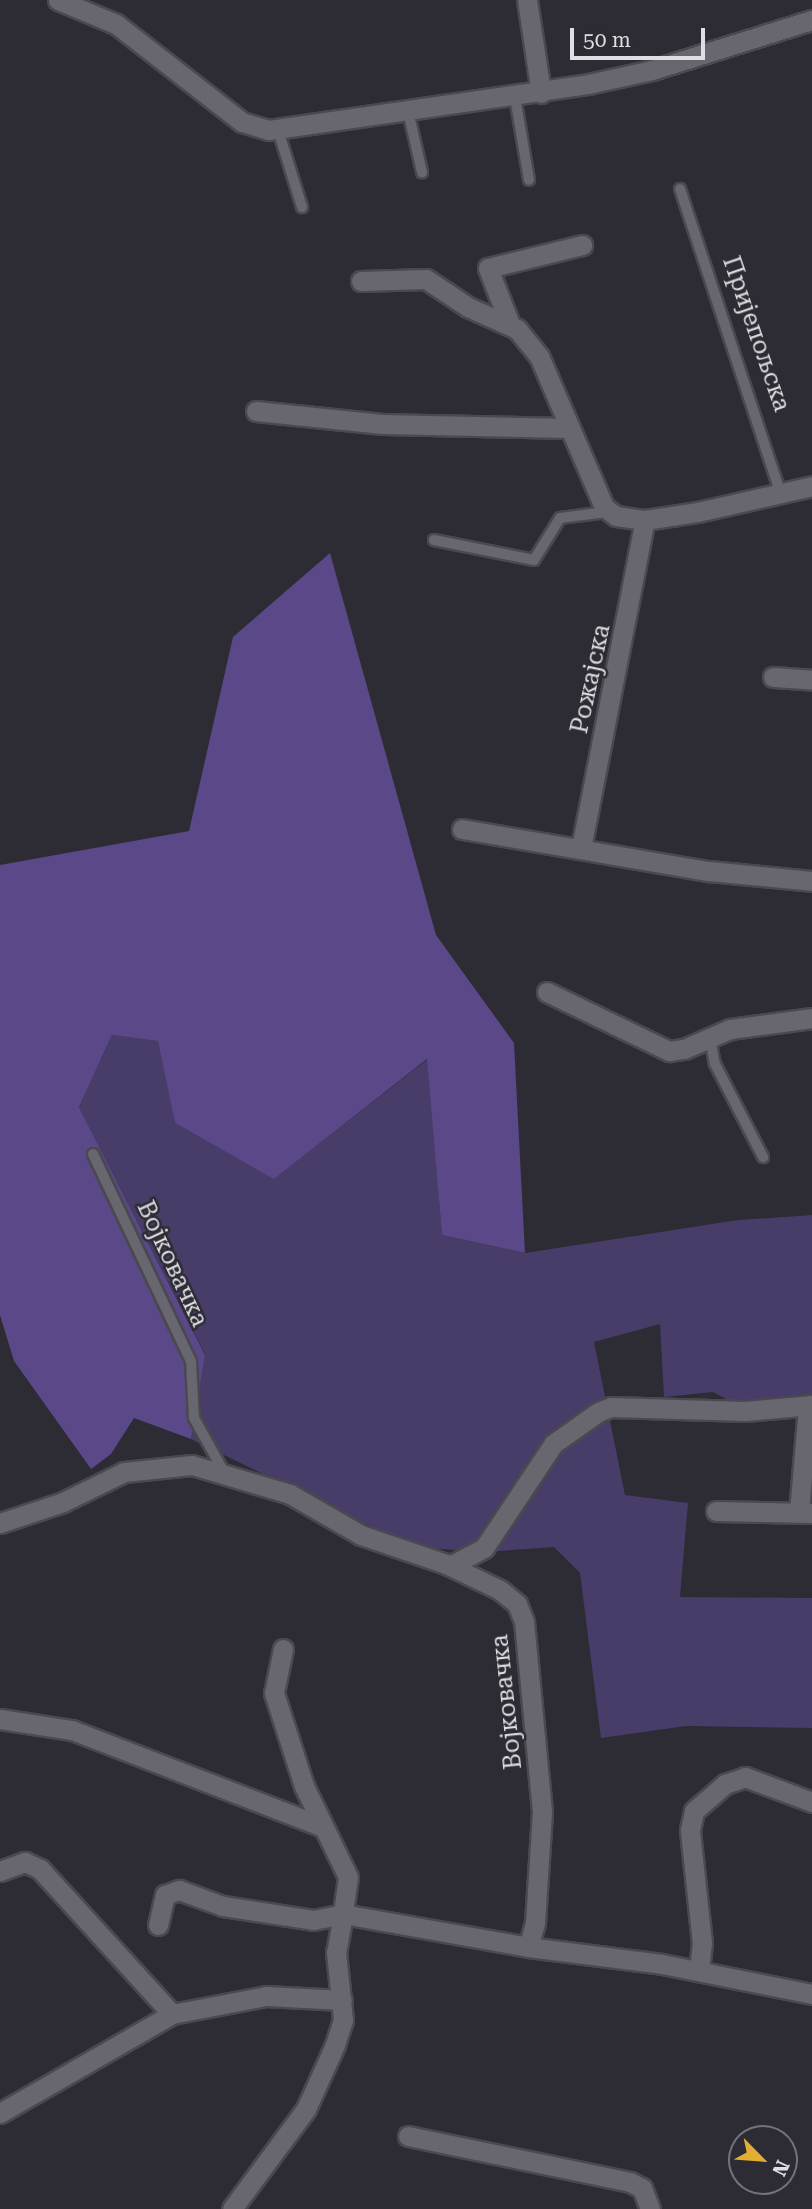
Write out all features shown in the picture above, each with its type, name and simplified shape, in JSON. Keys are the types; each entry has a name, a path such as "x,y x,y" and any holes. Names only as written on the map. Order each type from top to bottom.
{"street":[{"path":"58,0 116,24 250,127 278,130 541,93 652,70 812,20"},
{"path":"527,0 541,93"},
{"path":"582,245 488,268 509,322 539,356 568,428 608,512 624,519 645,520 781,495 812,486"},
{"path":"361,281 426,279 468,307 509,322"},
{"path":"257,411 383,424 568,428"},
{"name":"Рожајска","path":"581,848 645,520"},
{"path":"773,677 812,680"},
{"path":"462,829 709,871 812,881"},
{"path":"547,992 668,1051 684,1049 730,1029 812,1018"},
{"path":"450,1566 484,1548 554,1444 598,1412 611,1407 745,1411 810,1406 806,1513 716,1511"},
{"name":"Војковачка","path":"0,1523 146,1467 192,1465 290,1494 361,1535 450,1566 500,1590 517,1604 524,1621 542,1812 535,1923 528,1947"},
{"path":"232,2209 306,2109 335,2045 343,2020 336,1952 348,1877 323,1827 274,1693 283,1649"},
{"path":"0,1719 72,1730 323,1827"},
{"path":"699,1971 702,1944 690,1830 694,1811 726,1784 745,1777 812,1802"},
{"path":"0,1871 25,1862 40,1869 172,2014"},
{"path":"158,1925 165,1895 180,1890 223,1906 313,1920 343,1914 528,1947 699,1971 812,1994"},
{"path":"0,2113 172,2014 267,1996 342,2000"},
{"path":"408,2136 629,2182 642,2188 650,2209"}],"lane":[{"path":"515,97 529,180"},
{"path":"408,111 422,172"},
{"path":"278,130 302,207"},
{"name":"Пријепољска","path":"680,190 781,495"},
{"path":"434,540 534,560 560,518 608,512"},
{"path":"710,1037 716,1064 763,1157"},
{"name":"Војковачка","path":"93,1154 191,1361 194,1418 225,1474"}],"shaded area":[{"path":"330,553 436,935 514,1043 525,1253 442,1235 427,1059 274,1179 175,1123 158,1041 112,1035 79,1107 205,1355 191,1439 134,1418 111,1454 91,1469 14,1361 0,1315 0,865 189,831 233,637"},
{"path":"112,1035 159,1041 175,1123 275,1178 428,1059 442,1235 525,1253 738,1220 812,1215 812,1400 742,1407 713,1392 664,1397 660,1324 594,1342 625,1495 688,1503 680,1597 812,1598 812,1728 686,1726 601,1738 580,1573 554,1547 484,1552 414,1547 191,1439 205,1354 79,1107"}]}
